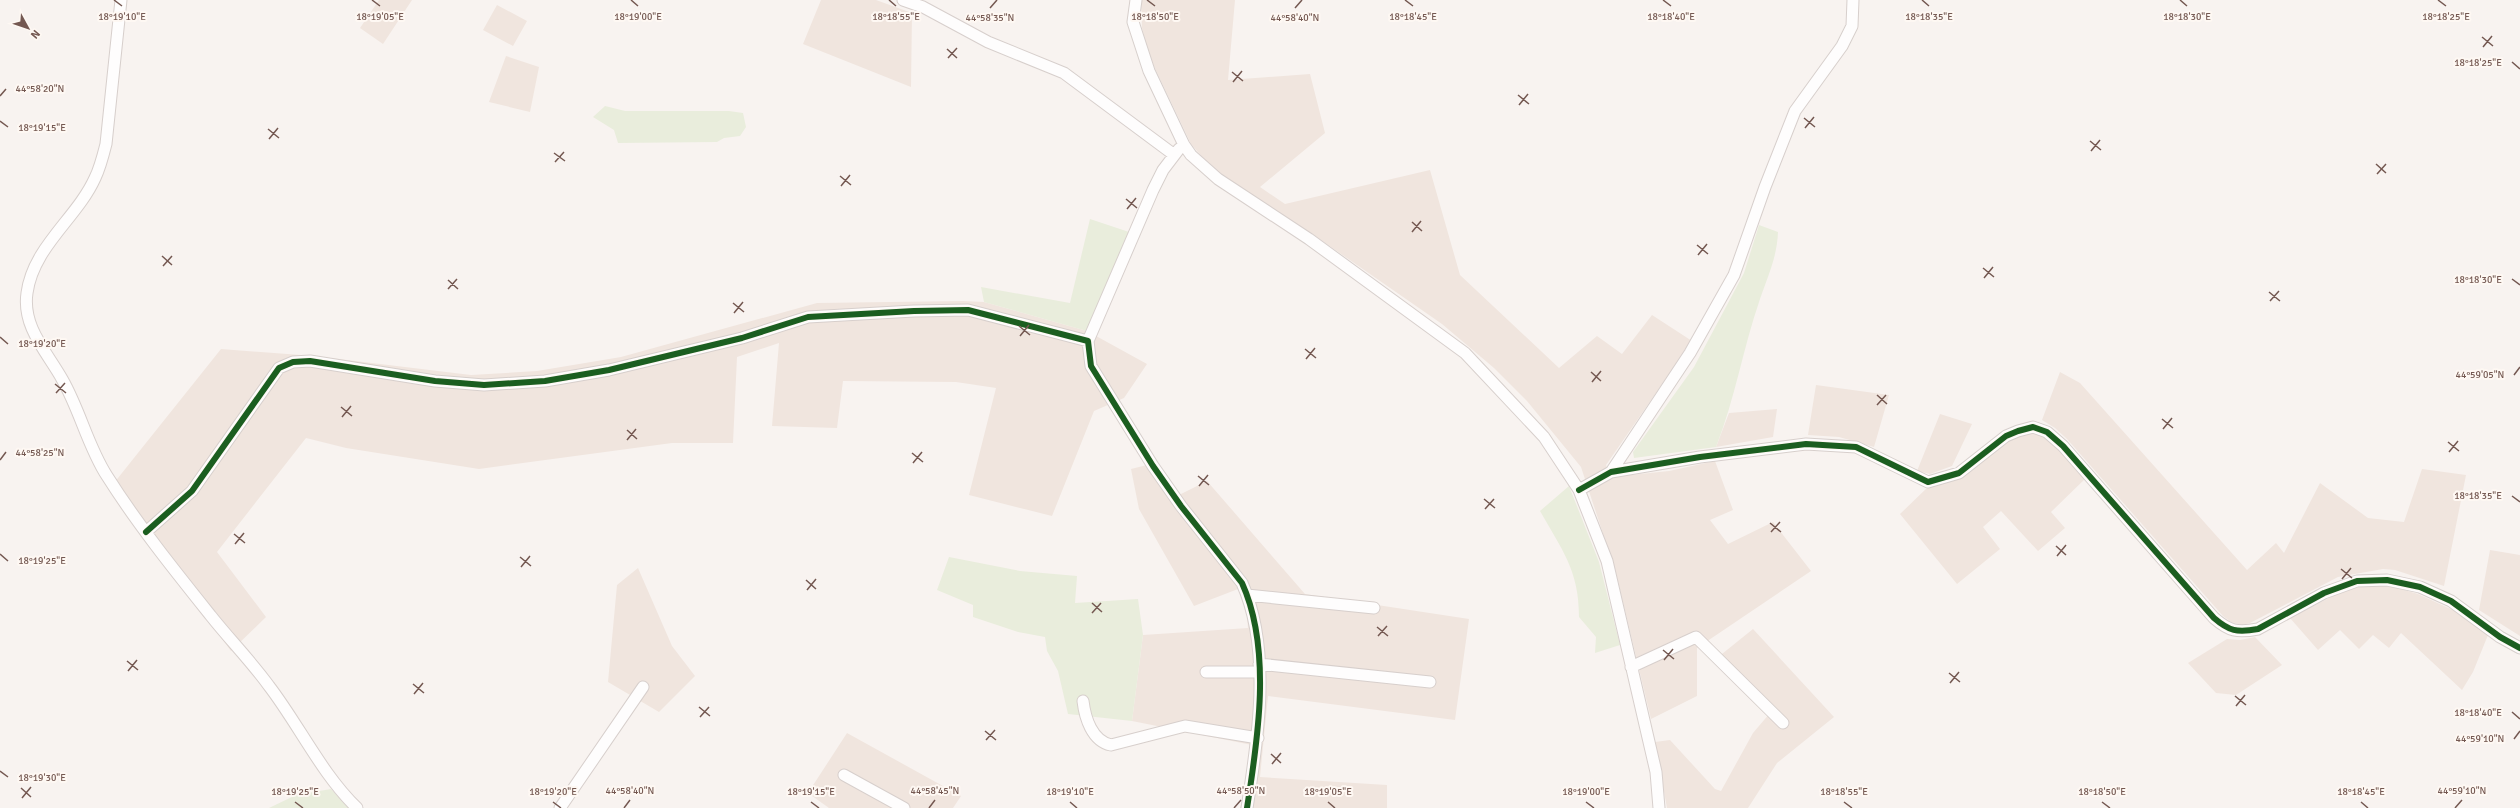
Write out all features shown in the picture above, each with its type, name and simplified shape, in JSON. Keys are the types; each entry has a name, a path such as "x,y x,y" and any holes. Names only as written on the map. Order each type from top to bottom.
{"street":[{"path":"121,0 106,144 102,159 95,179 58,230 34,269 27,292 26,304 31,325 41,346 62,379 106,474 146,532 212,617 249,658 313,753 357,808"},
{"path":"903,0 923,7 988,42 1064,73 1173,154"},
{"path":"1136,0 1133,22 1145,58 1184,145 1191,155 1218,180 1309,239 1465,353 1544,437 1579,490 1607,561 1656,772 1659,808"},
{"path":"1611,472 1690,353 1734,275 1765,187 1795,112 1842,46 1852,26 1853,0"},
{"path":"1184,145 1173,154 1153,190 1088,341 1092,366 1153,466 1181,506 1242,584 1247,595 1259,668 1258,738 1247,808"},
{"path":"146,532 192,491 279,368 293,362 331,364 435,381 484,385 545,381 609,370 720,344 808,317 914,311 968,310 1088,341"},
{"path":"1579,490 1611,472 1774,447 1831,444 1856,447 1928,482 1959,474 2006,436 2033,427 2047,432 2063,446 2214,618 2228,629 2246,632 2258,629 2324,593 2358,581 2387,580 2420,588 2451,601 2500,637 2520,648"},
{"path":"1247,595 1374,608"},
{"path":"1631,667 1696,637 1783,723"},
{"path":"1206,672 1259,668 1430,682"},
{"path":"560,808 643,687"},
{"path":"1083,701 1087,721 1095,734 1106,744 1111,745 1184,726 1258,738"},
{"path":"844,775 904,808"}],"shaded area":[{"path":"379,0 412,0 383,44 360,28"},
{"path":"821,0 876,0 912,13 911,87 803,44"},
{"path":"1141,0 1235,0 1228,80 1310,74 1325,133 1260,187 1285,204 1430,170 1460,275 1559,368 1597,336 1622,354 1652,315 1692,341 1606,465 1611,477 1669,471 1715,461 1733,510 1710,520 1728,544 1773,522 1811,571 1697,648 1697,696 1651,719 1616,573 1581,467 1527,401 1494,368 1442,324 1308,231 1245,192 1209,165 1191,144 1149,56 1142,28"},
{"path":"497,5 527,21 513,46 483,30"},
{"path":"506,56 539,67 530,112 489,102"},
{"path":"984,302 1087,331 1147,364 1124,398 1094,411 1052,516 969,495 996,388 956,382 843,381 837,428 772,426 779,343 737,357 733,443 672,443 479,469 346,448 306,438 217,552 266,617 231,651 110,488 221,349 314,356 471,375 537,371 621,357 817,303"},
{"path":"2060,372 2080,383 2247,570 2276,543 2284,553 2320,483 2368,518 2404,522 2422,469 2466,475 2444,586 2395,570 2383,569 2338,577 2250,623 2242,625 2231,622 2223,616 2067,439 2055,428 2042,420"},
{"path":"1816,385 1889,395 1874,447 1839,437 1808,435"},
{"path":"1777,409 1773,437 1716,447 1729,413"},
{"path":"1940,414 1972,424 1952,466 1930,474 1917,471"},
{"path":"2033,430 2045,434 2087,477 2051,512 2065,528 2038,551 2001,511 1983,527 2000,549 1957,584 1900,514 1929,486 2009,438"},
{"path":"1147,465 1171,499 1207,481 1305,594 1469,619 1455,720 1268,696 1260,777 1387,785 1387,808 1240,808 1247,784 1252,745 1132,721 1143,635 1248,628 1246,602 1238,589 1194,606 1139,509 1131,469"},
{"path":"2490,550 2520,555 2520,636 2479,610"},
{"path":"638,568 672,646 695,676 659,712 608,682 617,585"},
{"path":"2372,585 2394,587 2418,594 2455,611 2488,635 2473,672 2462,690 2401,633 2389,648 2373,635 2359,649 2340,630 2318,650 2290,618 2335,595 2355,588"},
{"path":"1753,629 1834,717 1777,763 1748,808 1667,808 1655,742 1670,740 1715,789 1721,791 1753,733 1770,713 1717,658"},
{"path":"2255,637 2282,665 2236,695 2216,693 2188,663 2227,639 2240,640"},
{"path":"847,733 961,796 953,808 911,808 843,770 839,777 894,808 829,808 808,793"}],"green space":[{"path":"605,106 625,111 729,111 743,113 746,127 740,136 724,138 717,142 618,143 614,130 593,117"},
{"path":"1090,219 1135,234 1087,331 984,302 981,287 1070,303"},
{"path":"1759,225 1778,232 1776,250 1754,317 1723,429 1716,447 1634,458 1633,452 1694,367 1744,273"},
{"path":"1569,486 1599,562 1620,645 1595,653 1596,637 1579,617 1576,586 1568,561 1540,511"},
{"path":"949,557 1020,571 1077,576 1075,603 1138,599 1143,635 1132,721 1068,714 1058,671 1047,651 1045,637 1018,632 973,617 973,605 937,590"},
{"path":"331,789 349,808 269,808 296,795"}],"cycle path":[{"path":"146,532 192,491 279,368 293,362 310,361 435,381 484,385 545,381 609,370 742,338 808,317 914,311 968,310 1088,341 1091,366 1153,466 1181,506 1242,583 1251,609 1257,636 1260,665 1258,724 1247,808"},
{"path":"1579,490 1611,472 1700,457 1806,444 1856,447 1928,482 1959,473 2006,436 2033,427 2047,432 2063,446 2214,618 2224,626 2239,631 2258,629 2324,593 2357,581 2387,580 2420,587 2451,601 2500,637 2520,648"}]}
